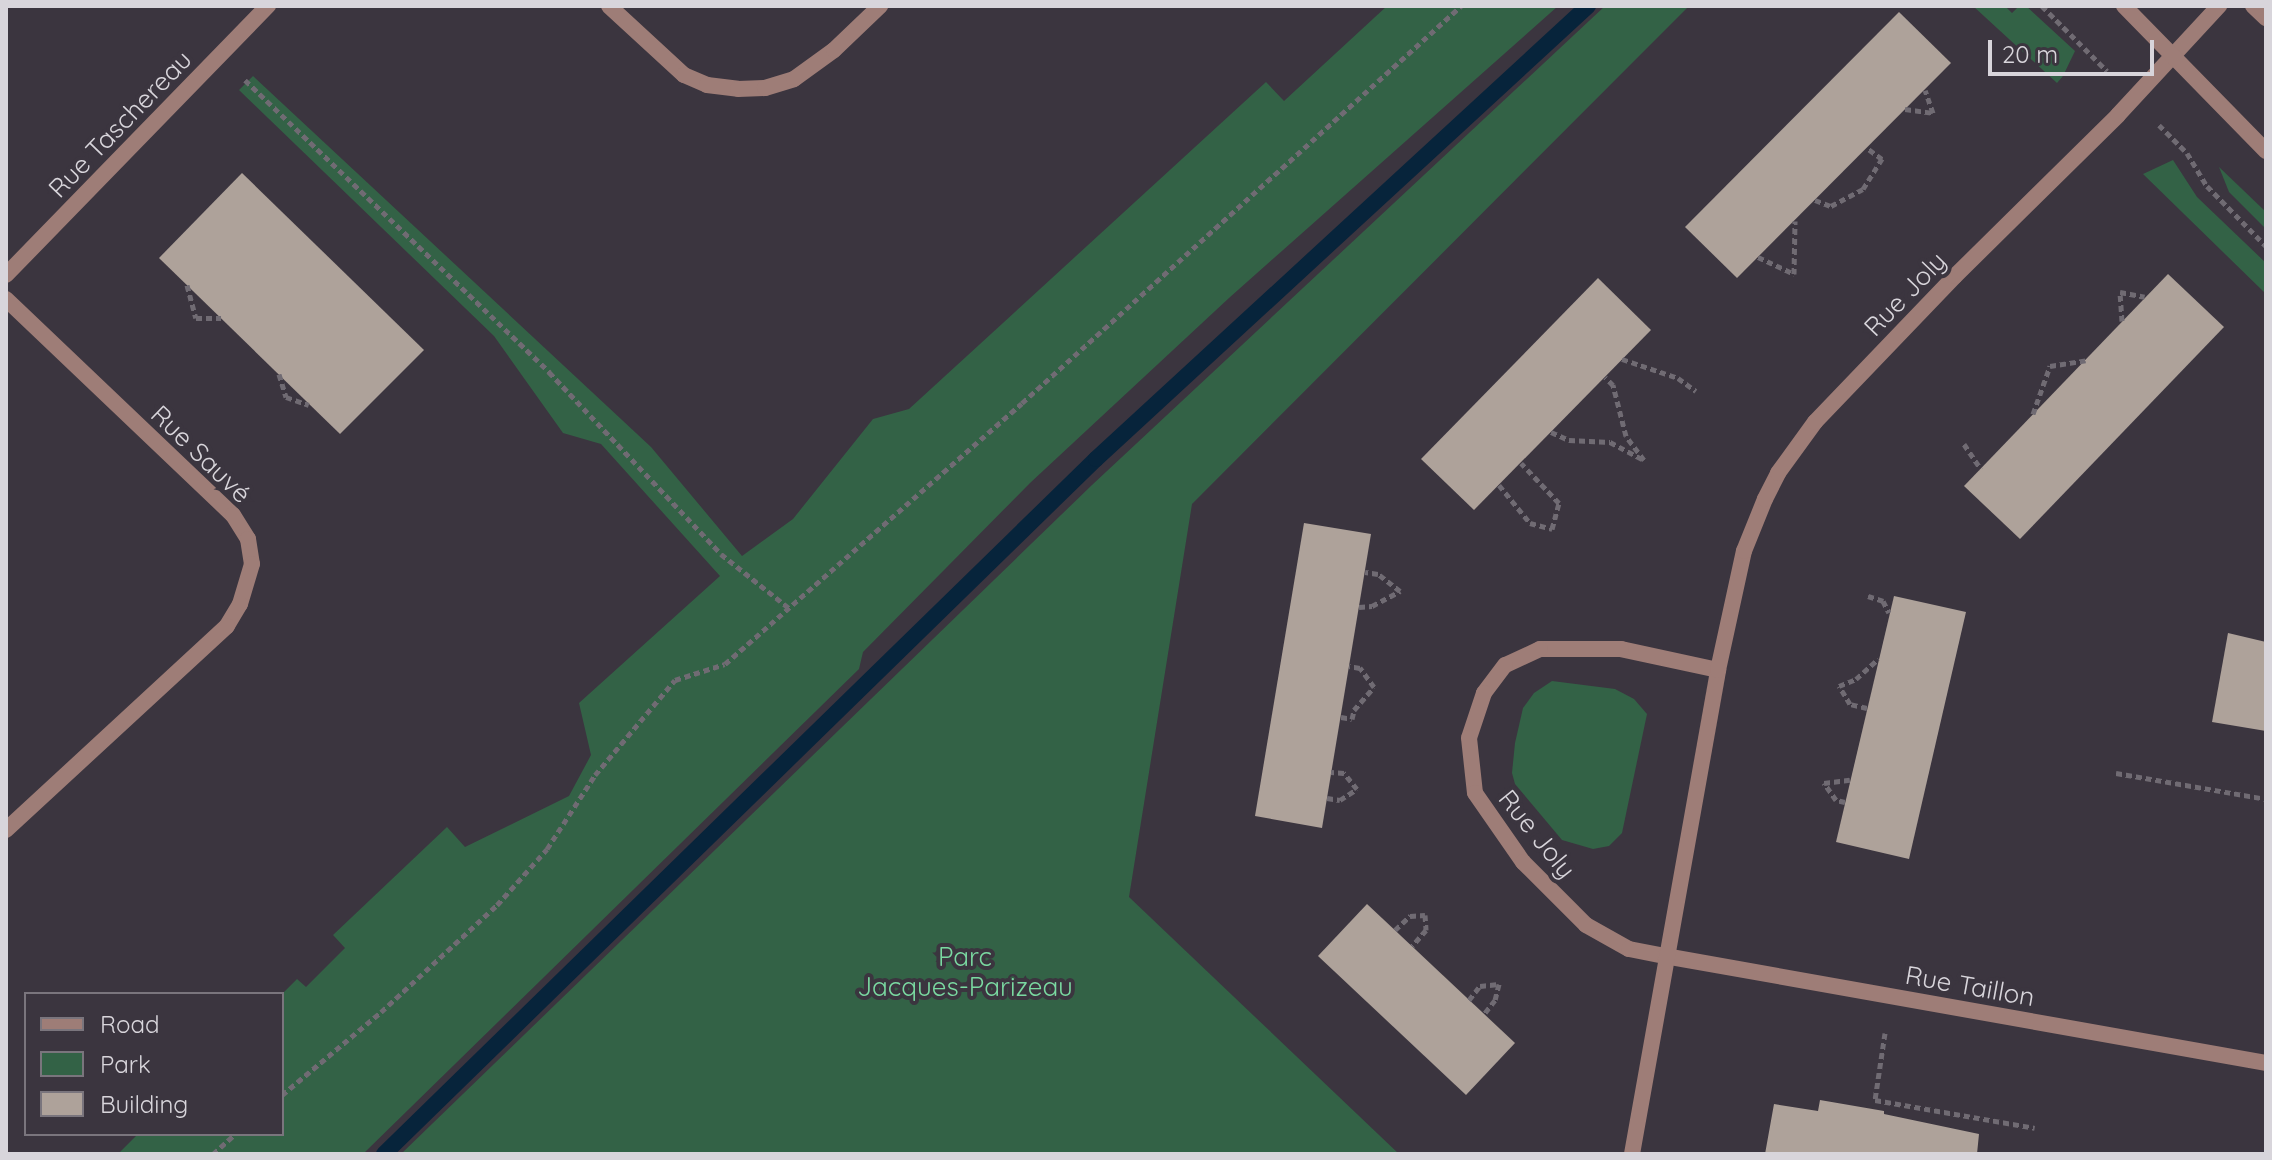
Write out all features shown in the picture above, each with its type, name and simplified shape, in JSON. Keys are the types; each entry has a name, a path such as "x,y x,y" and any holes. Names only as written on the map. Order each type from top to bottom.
{"street":[{"name":"Rue Taschereau","path":"6,275 268,6"},
{"path":"609,6 684,75 707,85 738,89 765,88 794,79 834,50 880,6"},
{"path":"2124,6 2266,151"},
{"name":"Rue Joly","path":"1632,1154 1718,670 1744,551 1765,499 1815,422 2219,6"},
{"path":"2253,6 2266,18"},
{"name":"Rue Sauvé","path":"6,299 233,515 248,539 252,564 240,604 227,626 6,830"},
{"name":"Rue Joly","path":"1665,956 1629,949 1586,925 1523,862 1475,793 1469,738 1478,708 1494,678 1522,655 1540,649 1621,649 1718,670"},
{"name":"Rue Taillon","path":"1665,956 2266,1063"}],"path":[{"path":"284,1093 381,1012 497,905 547,849 595,775 675,680 725,664 1461,6"},
{"path":"2042,6 2085,47"},
{"path":"219,56 549,372 721,554 789,608"},
{"path":"1905,109 1933,113 1925,90"},
{"path":"1815,200 1831,206 1863,189 1882,159 1867,148"},
{"path":"2187,153 2207,186 2266,246"},
{"path":"1758,257 1794,274 1795,221"},
{"path":"187,285 196,318 221,318"},
{"path":"2122,321 2120,292 2145,297"},
{"path":"1622,359 1678,378 1696,391"},
{"path":"2033,414 2050,366 2086,360"},
{"path":"279,374 286,397 309,405"},
{"path":"1551,432 1569,440 1610,442 1644,460 1626,436 1613,385 1605,377"},
{"path":"1964,444 1981,469"},
{"path":"1499,485 1530,523 1552,529 1559,503 1521,463"},
{"path":"1359,607 1372,606 1400,591 1378,574 1365,572"},
{"path":"1868,596 1883,601 1889,613"},
{"path":"1867,708 1850,704 1839,686 1856,679 1878,659"},
{"path":"1341,717 1352,719 1354,710 1374,687 1360,668 1349,666"},
{"path":"1327,798 1340,800 1357,789 1344,773 1331,772"},
{"path":"2116,773 2266,799"},
{"path":"1845,802 1836,800 1824,783 1850,780"},
{"path":"1395,930 1410,916 1425,915 1426,930 1412,946"},
{"path":"1469,1000 1480,986 1499,984 1495,1000 1484,1014"},
{"path":"1891,996 1875,1100 2035,1128"},
{"path":"213,1154 233,1136"}],"green space":[{"path":"1387,6 1558,6 1229,298 1030,483 863,652 859,669 363,1154 118,1154 136,1136 284,1136 284,992 297,979 306,987 345,948 333,935 447,827 465,847 569,796 591,755 579,703 720,576 601,444 563,433 494,336 239,90 253,76 651,447 742,556 793,519 873,419 909,409 1266,82 1284,101"},
{"name":"Parc Jacques-Parizeau","path":"1605,6 1689,6 1192,504 1129,897 1399,1154 401,1154 1092,485"},
{"path":"1973,6 2005,6 2012,13 2019,6 2026,6 2075,51 2063,76 2057,83"},
{"path":"2173,160 2197,197 2266,263 2266,294 2143,174"},
{"path":"2219,167 2266,212 2266,229 2229,192"},
{"path":"1552,681 1615,689 1634,699 1647,714 1622,833 1609,846 1593,849 1562,840 1515,784 1512,773 1515,743 1523,708 1534,693"}],"building":[{"path":"1899,12 1951,63 1737,278 1685,227"},
{"path":"242,173 424,350 340,434 159,258"},
{"path":"2168,274 2224,327 2020,539 1964,486"},
{"path":"1598,278 1651,330 1474,510 1421,459"},
{"path":"1304,523 1371,534 1322,828 1255,816"},
{"path":"1894,596 1966,612 1909,859 1836,842"},
{"path":"2228,633 2266,642 2266,731 2212,722"},
{"path":"1367,904 1515,1043 1466,1095 1318,956"},
{"path":"1820,1100 1884,1111 1884,1114 1979,1134 1977,1154 1765,1154 1774,1104 1818,1111"}],"waterway":[{"path":"384,1154 1096,459 1588,6"}]}
